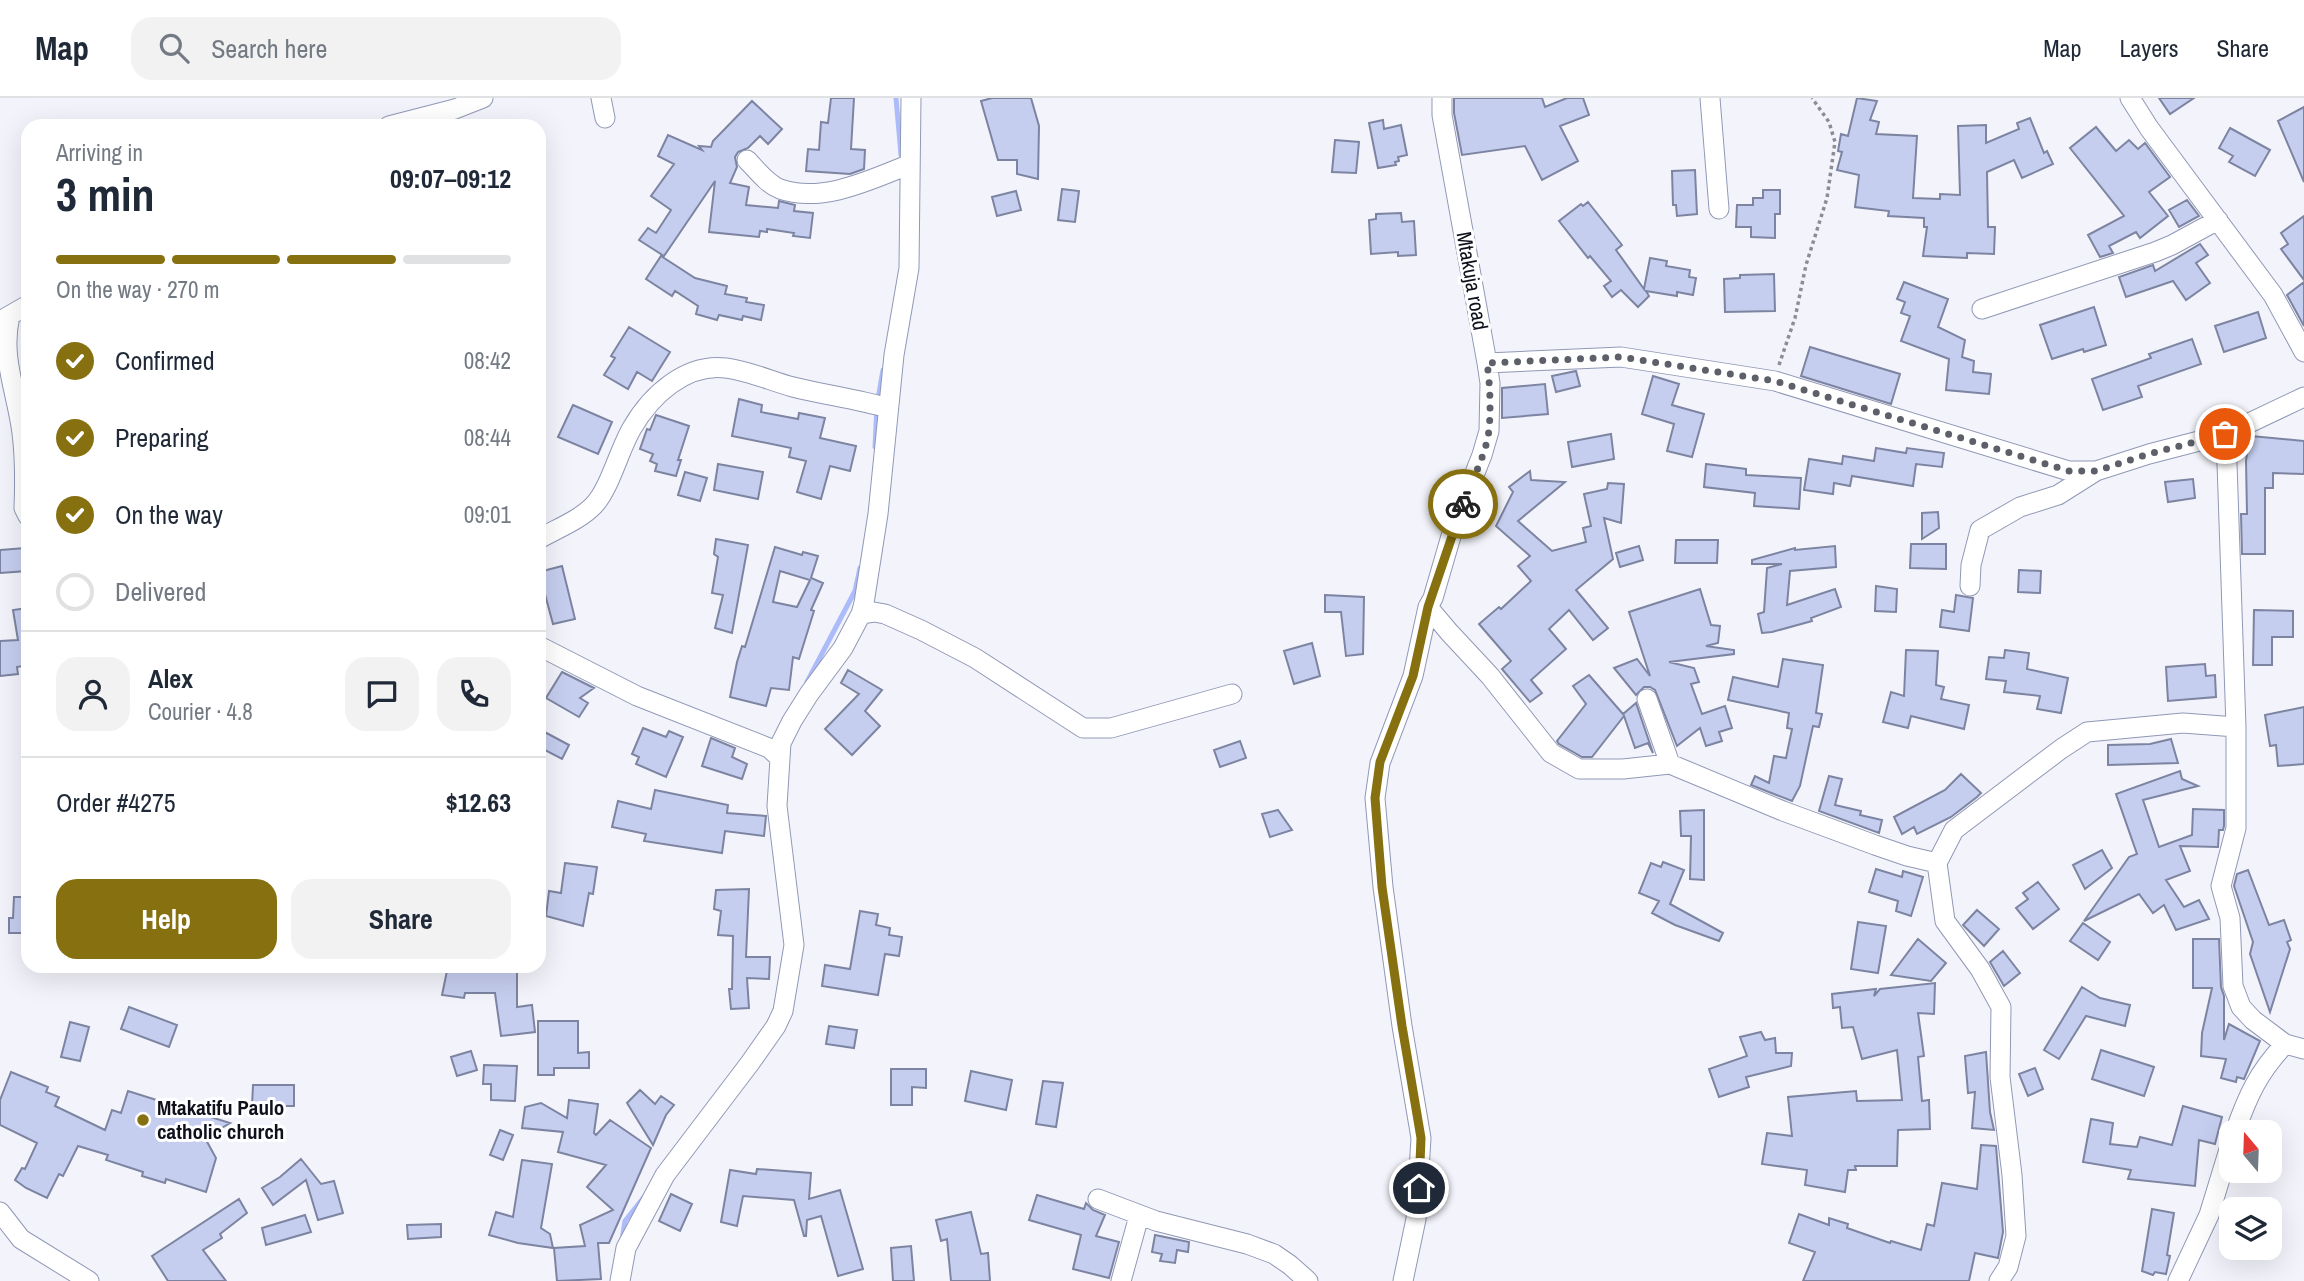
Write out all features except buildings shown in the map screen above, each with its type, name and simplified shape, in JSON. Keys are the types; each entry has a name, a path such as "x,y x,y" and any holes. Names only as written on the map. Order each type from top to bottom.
{"street":[{"path":"416,119 455,109 482,98"},
{"path":"601,98 605,118"},
{"path":"620,1281 626,1248 665,1175 750,1063 776,1026 783,1011 794,945 777,806 779,757 781,743 792,721 843,648 861,614 878,514 894,355 909,268 911,98"},
{"name":"Mtakuja road","path":"1403,1281 1416,1219 1421,1138 1382,887 1375,798 1380,762 1413,676 1428,607 1489,431 1490,383 1442,115 1442,98"},
{"path":"1710,98 1719,209"},
{"path":"2130,98 2273,295 2304,352"},
{"path":"747,160 778,188 816,193 849,187 903,167 910,168"},
{"path":"1982,309 2172,245 2218,220"},
{"path":"21,309 5,318 10,377 21,426"},
{"path":"1487,363 1621,357 1775,381 2069,471 2096,471"},
{"path":"546,535 574,520 593,505 602,492 632,427 647,407 667,387 698,369 729,369 888,408"},
{"path":"1970,586 1971,565 1979,530 2021,507 2058,495 2096,471 2225,434 2304,397"},
{"path":"2225,434 2236,727 2236,828 2221,886 2230,918 2233,986 2241,1007 2253,1020 2295,1046 2259,1074 2239,1120"},
{"path":"1428,607 1490,676 1551,753 1578,769 1623,769 1670,764 1783,811 1907,856 1937,863"},
{"path":"861,614 885,614 975,658 1083,728 1111,728 1232,694"},
{"path":"546,650 637,696 769,748 779,757"},
{"path":"1647,699 1670,764"},
{"path":"1999,1281 2008,1267 2016,1236 2012,1175 2000,1077 2001,1007 1980,969 1945,920 1937,863 1954,831 2087,732 2183,723 2236,727"},
{"path":"2178,1281 2210,1215 2219,1183"},
{"path":"1098,1199 1139,1216 1247,1244 1274,1254 1308,1281"},
{"path":"0,1212 21,1239 89,1281"},
{"path":"1121,1281 1139,1216"}],"path":[{"path":"1775,381 1781,354 1795,318 1806,265 1826,198 1835,142 1829,122 1812,98"}],"waterway":[{"path":"896,98 901,155"},
{"path":"875,447 877,405 883,370"},
{"path":"807,682 855,591 860,568"},
{"path":"622,1240 625,1221 644,1197"}],"way so far":[{"path":"1463,504 1489,431 1490,383 1487,363 1621,357 1775,381 2069,471 2096,471 2225,434"}],"place":[{"name":"Mtakatifu Paulo catholic church","path":"143,1120"}],"route":[{"path":"1419,1188 1421,1138 1382,887 1375,798 1380,762 1413,676 1428,607 1463,504"}]}
